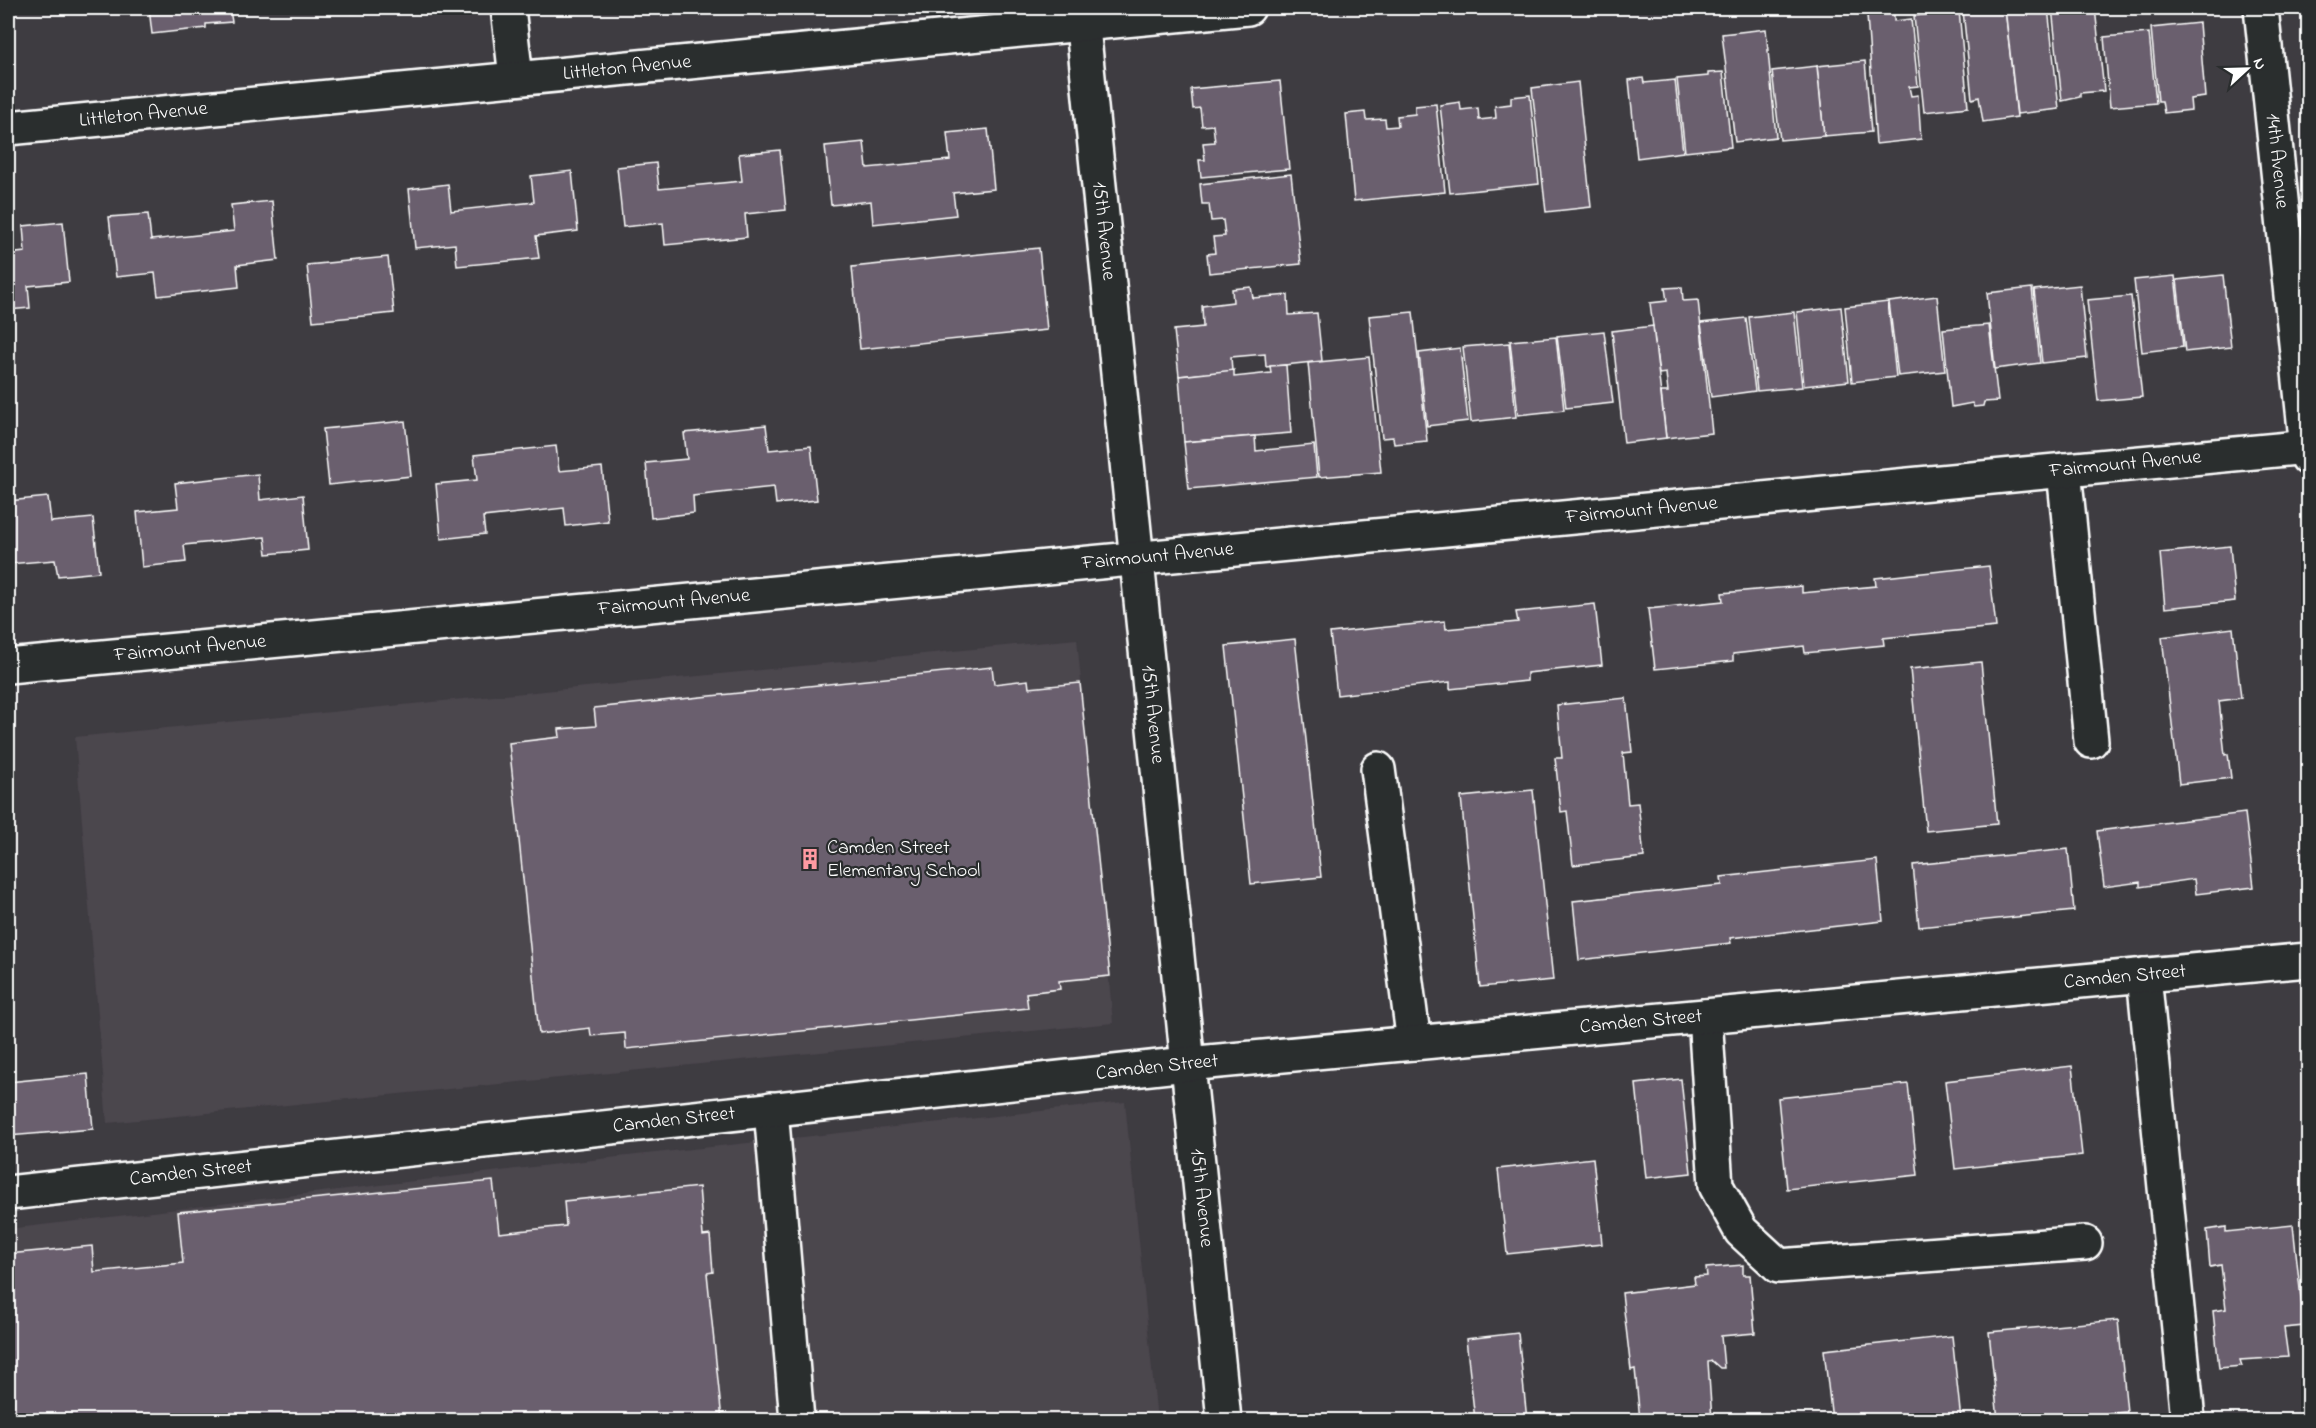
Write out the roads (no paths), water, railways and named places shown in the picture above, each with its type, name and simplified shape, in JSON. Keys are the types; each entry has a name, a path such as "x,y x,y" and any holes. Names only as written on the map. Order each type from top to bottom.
{"street":[{"path":"508,8 516,78"},
{"name":"Littleton Avenue","path":"8,128 516,78 949,22 1248,8"},
{"name":"14th Avenue","path":"2261,8 2308,453"},
{"name":"15th Avenue","path":"1082,16 1224,1420"},
{"name":"Fairmount Avenue","path":"8,666 2064,470 2308,453"},
{"path":"2064,470 2091,741"},
{"path":"1378,769 1414,1043"},
{"name":"Camden Street","path":"8,1193 1187,1064 2308,960"},
{"path":"2144,975 2188,1420"},
{"path":"1705,1016 1716,1186 1741,1231 1779,1266 2085,1243"},
{"path":"771,1110 797,1420"}],"place":[{"name":"Camden Street Elementary School","path":"810,859"}]}
